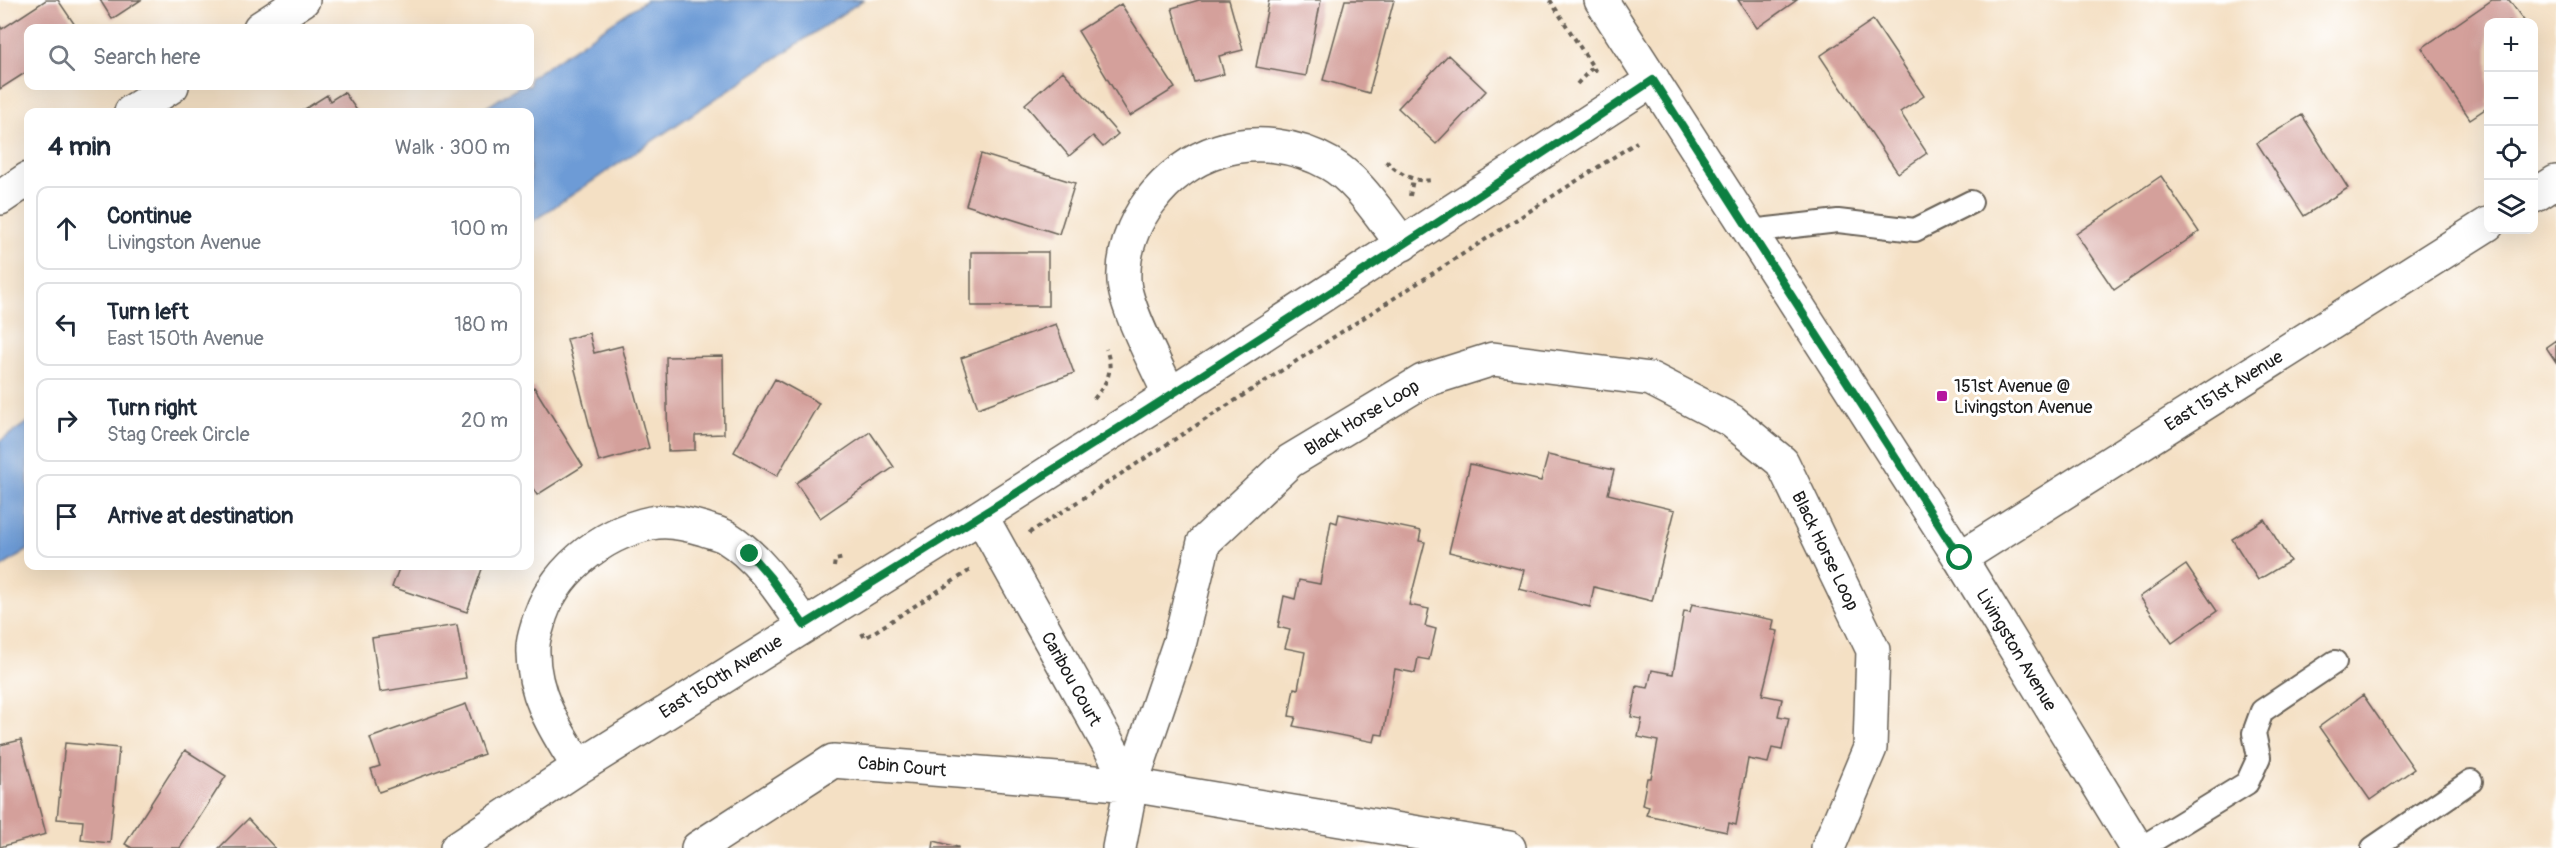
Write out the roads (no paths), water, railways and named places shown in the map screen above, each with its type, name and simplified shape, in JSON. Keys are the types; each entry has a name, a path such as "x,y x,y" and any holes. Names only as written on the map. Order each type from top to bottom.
{"street":[{"path":"266,24 303,0"},
{"name":"Livingston Avenue","path":"1601,0 1960,558 2139,848"},
{"name":"East 150th Avenue","path":"457,848 579,767 1170,395 1653,80"},
{"path":"137,108 166,90"},
{"path":"1170,395 1136,319 1124,284 1125,252 1137,219 1161,189 1191,164 1220,150 1263,144 1299,150 1331,164 1354,184 1403,244"},
{"path":"0,198 24,182"},
{"path":"2538,193 2556,182"},
{"name":"East 151st Avenue","path":"1960,558 2484,227"},
{"name":"Black Horse Loop","path":"1131,785 1180,641 1204,542 1290,461 1423,381 1493,359 1651,379 1732,420 1782,462 1873,650 1870,748 1828,848"},
{"name":"Caribou Court","path":"981,516 1131,785"},
{"path":"579,767 555,731 538,691 532,645 543,605 568,569 614,535 653,522 688,524 724,536 750,554 770,577 804,625"},
{"name":"Cabin Court","path":"698,848 833,761 1131,785"},
{"path":"1119,848 1131,785 1434,842 1509,848"}],"lane":[{"path":"1750,231 1838,221 1914,230 1971,202"},
{"path":"2139,848 2247,783 2259,757 2254,733 2262,711 2335,662"},
{"path":"2373,848 2471,781"}],"water":[{"path":"646,0 863,0 534,220 534,108 485,108 513,90 534,90 534,75"},
{"path":"24,425 24,553 0,568 0,441"}],"place":[{"name":"151st Avenue @ Livingston Avenue","path":"1942,396"}]}
